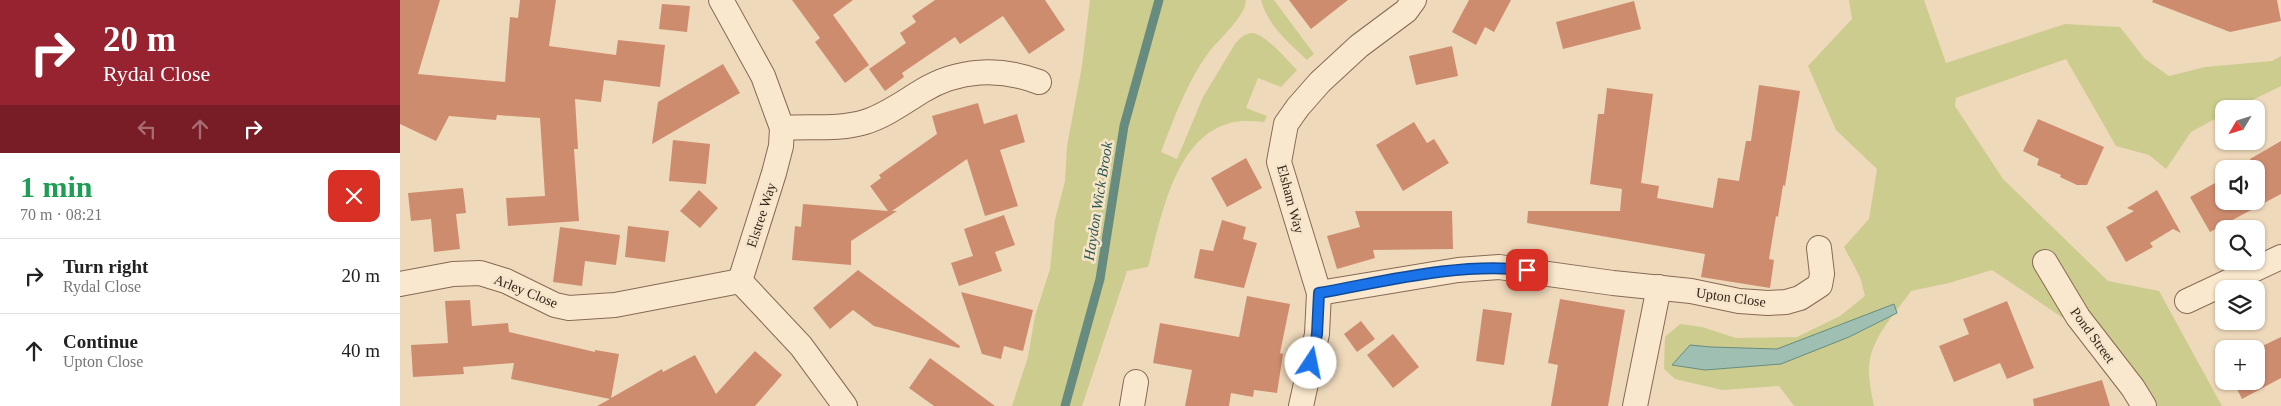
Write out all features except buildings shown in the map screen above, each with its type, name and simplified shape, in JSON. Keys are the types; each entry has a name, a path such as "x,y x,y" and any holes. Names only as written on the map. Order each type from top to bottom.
{"street":[{"name":"Elstree Way","path":"721,0 763,76 782,128 781,146 774,173 740,281"},
{"name":"Elsham Way","path":"1301,406 1317,334 1319,293 1280,162 1286,124 1320,82 1404,4"},
{"path":"782,128 833,126 864,122 939,82 968,74 1004,72 1039,82"},
{"name":"Upton Close","path":"1319,293 1458,270 1499,267 1614,283 1660,287 1739,301 1786,302 1800,298 1820,285 1822,274 1819,248"},
{"path":"2187,301 2281,257"},
{"name":"Pond Street","path":"2045,262 2078,317 2133,388 2144,406"},
{"name":"Arley Close","path":"400,284 453,274 480,273 506,281 555,305 569,308 615,305 740,281"},
{"path":"740,281 800,346 845,406"},
{"path":"1635,406 1660,287"},
{"path":"1132,406 1136,382"}],"green space":[{"path":"1090,0 1246,0 1242,13 1209,52 1194,75 1182,100 1161,152 1177,159 1203,97 1235,44 1246,34 1251,33 1262,37 1276,48 1297,70 1281,87 1258,78 1246,108 1267,116 1264,122 1234,122 1211,132 1195,145 1183,162 1165,204 1148,267 1127,271 1082,406 1012,406 1028,357 1035,316 1050,269 1055,220 1065,181 1067,146 1082,66"},
{"path":"1261,0 1274,0 1314,54 1307,60 1286,40 1268,18"},
{"path":"1849,0 1924,0 1946,63 2065,24 2120,27 2145,59 2169,76 2205,67 2272,61 2281,56 2281,86 2252,100 2215,100 2215,119 2191,132 2166,169 2149,155 2116,146 2066,59 1956,98 1955,106 2003,179 2108,281 2159,291 2222,406 2136,406 2106,347 1992,270 1949,283 1911,291 1887,323 1870,359 1869,371 1874,406 1794,406 1779,386 1722,390 1675,379 1664,369 1665,337 1680,324 1702,327 1736,338 1797,337 1840,316 1865,296 1860,277 1844,247 1869,219 1877,169 1836,130 1808,66 1852,19"}],"shaded area":[{"path":"1894,304 1897,313 1849,337 1781,364 1705,370 1672,365 1690,345 1777,349"}],"waterway":[{"name":"Haydon Wick Brook","path":"1065,406 1100,279 1124,126 1159,0"}],"route":[{"path":"1311,363 1317,334 1319,293 1458,270 1499,267 1527,270"}]}
